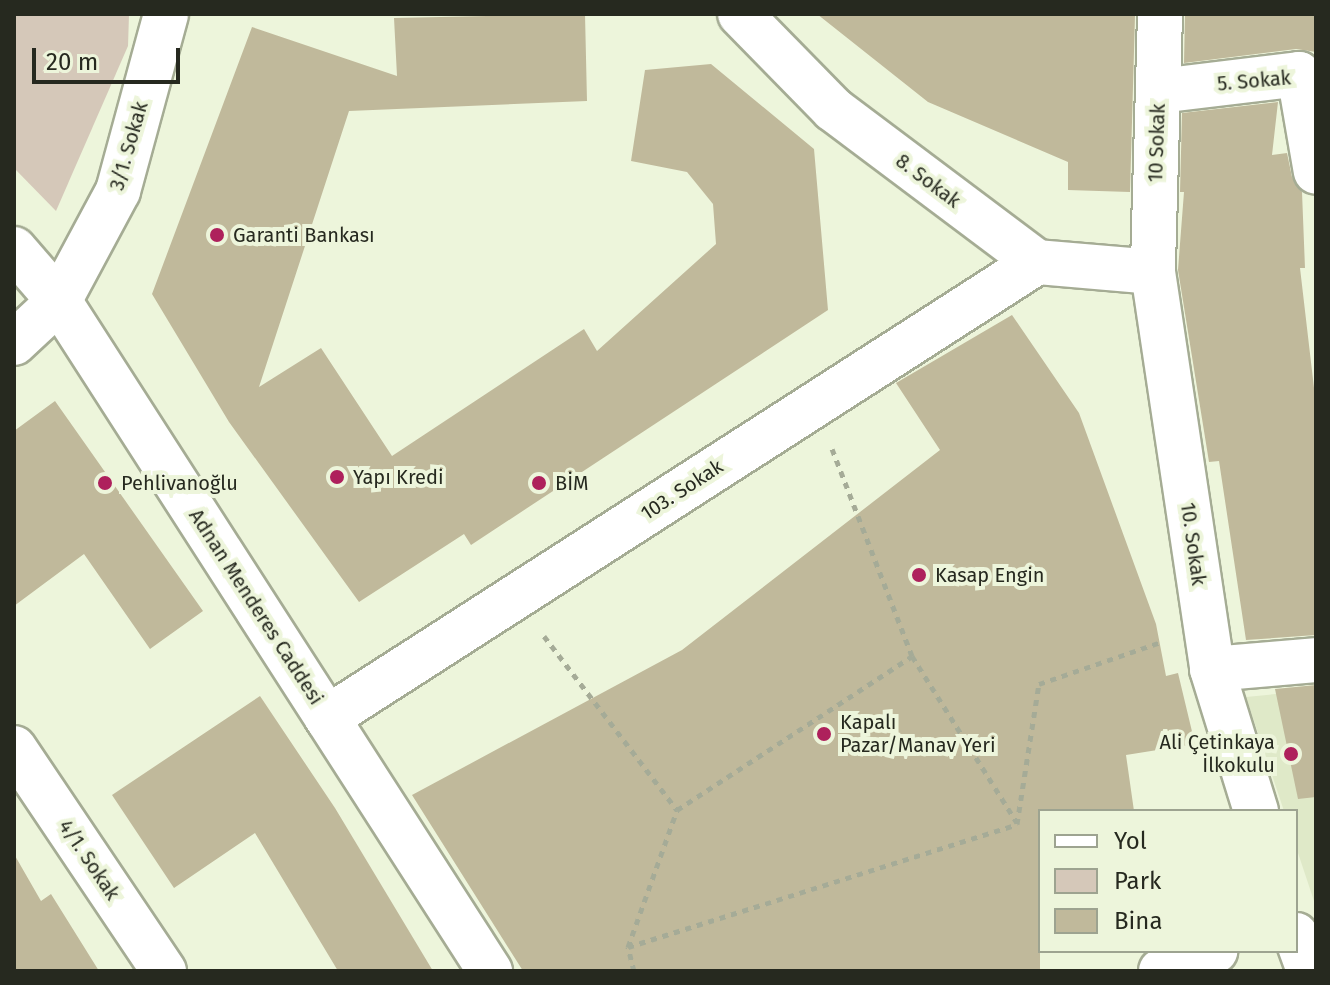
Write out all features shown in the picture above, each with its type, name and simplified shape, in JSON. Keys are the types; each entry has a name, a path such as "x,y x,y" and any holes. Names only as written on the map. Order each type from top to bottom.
{"street":[{"name":"3/1. Sokak","path":"14,343 59,301 118,191 166,14"},
{"name":"8. Sokak","path":"740,14 833,109 1037,262"},
{"name":"10 Sokak","path":"1153,272 1160,14"},
{"name":"5. Sokak","path":"1159,91 1299,74 1316,172"},
{"name":"Adnan Menderes Caddesi","path":"14,249 59,301 490,971"},
{"path":"1037,262 1153,272"},
{"name":"103. Sokak","path":"327,718 1037,262"},
{"name":"10. Sokak","path":"1153,272 1212,669 1255,809"},
{"path":"1212,669 1316,660"},
{"name":"4/1. Sokak","path":"14,748 164,971"},
{"path":"1298,941 1309,971"},
{"path":"1161,971 1210,953"}],"path":[{"path":"815,405 912,656 1017,824"},
{"path":"515,597 677,810"},
{"path":"1017,824 1039,684 1206,626"},
{"path":"634,971 628,947 677,810 912,656"},
{"path":"628,947 1017,824"}],"shaded area":[{"name":"Ali Çetinkaya İlkokulu","path":"1316,690 1316,907 1298,853 1298,809 1283,809 1246,697"}],"green space":[{"path":"14,14 129,14 128,46 56,211 14,168"}],"building":[{"path":"585,14 587,101 349,111 259,387 321,348 392,456 584,329 597,351 716,244 713,204 687,172 631,161 645,70 711,64 814,149 828,310 471,545 464,534 359,602 229,422 152,294 252,27 397,76 394,18"},
{"path":"817,14 1135,16 1130,192 1068,190 1068,162 928,102"},
{"path":"1185,14 1316,14 1316,52 1296,49 1184,63"},
{"path":"1278,102 1272,155 1287,153 1292,177 1302,192 1305,268 1300,268 1316,405 1316,635 1246,640 1219,461 1209,462 1178,270 1184,192 1180,192 1182,113"},
{"name":"Kapalı Pazar/Manav Yeri","path":"1012,315 1079,413 1156,624 1166,676 1178,673 1195,744 1126,755 1134,809 1038,809 1040,971 523,971 412,795 682,650 940,450 896,383"},
{"path":"55,401 203,611 150,649 84,554 14,606 14,431"},
{"path":"1316,685 1316,797 1298,799 1275,689"},
{"path":"260,696 335,808 433,971 338,971 255,833 174,888 112,795"},
{"path":"14,854 41,901 51,894 99,971 14,971"}],"place":[{"name":"Garanti Bankası","path":"217,235"},
{"name":"Yapı Kredi","path":"337,477"},
{"name":"Pehlivanoğlu","path":"105,483"},
{"name":"BİM","path":"539,483"},
{"name":"Kasap Engin","path":"919,575"},
{"name":"Kapalı Pazar/Manav Yeri","path":"824,734"},
{"name":"Ali Çetinkaya İlkokulu","path":"1291,754"}]}
